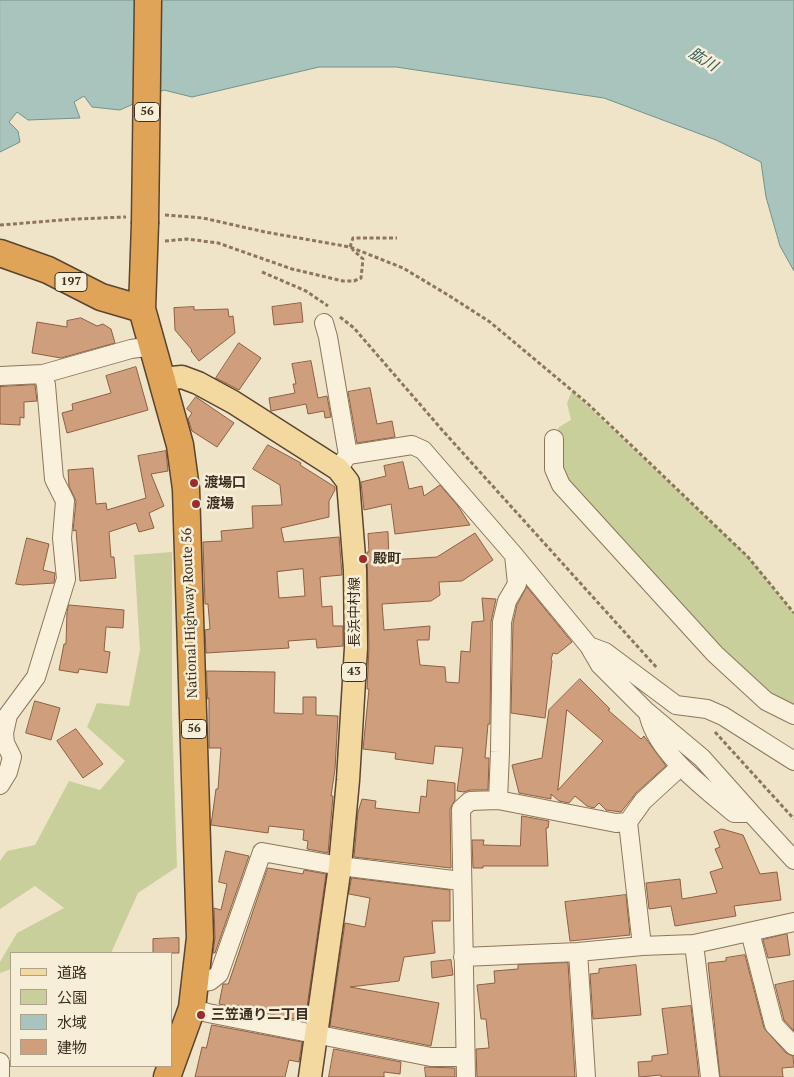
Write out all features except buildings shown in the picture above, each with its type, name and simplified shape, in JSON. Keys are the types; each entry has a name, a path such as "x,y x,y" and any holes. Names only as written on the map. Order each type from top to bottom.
{"highway":[{"name":"National Highway Route 56","path":"148,0 142,309 180,445 186,489 200,938 194,995 172,1062"},
{"name":"197","path":"0,254 48,270 101,297 142,309"}],"main road":[{"path":"162,379 182,377 198,383 343,462"},
{"name":"長浜中村線","path":"310,1077 340,866 348,780 356,648 355,570 348,482 343,462"}],"street":[{"path":"332,316 328,337 343,462 412,445 423,450 514,555 589,646 600,665 647,712 702,758 794,860"},
{"path":"0,376 42,374 131,349 153,346"},
{"path":"0,785 8,772 12,757 5,743 4,733 8,715 36,677 66,579 62,538 65,501 54,479 46,385 42,374"},
{"path":"554,440 554,469 560,485 715,654 766,701 794,715"},
{"path":"498,800 502,622 507,601 517,584 514,555"},
{"path":"589,646 605,652 676,705 707,709 723,716 794,762"},
{"path":"647,712 652,728 680,767 734,813 752,813"},
{"path":"642,946 628,822 643,801 680,767"},
{"path":"466,1077 461,809 470,802 498,800 616,823 628,822"},
{"path":"194,995 219,974 262,852 340,866 461,881"},
{"path":"463,957 694,944 794,922"},
{"path":"750,932 774,1024 794,1046"},
{"path":"694,944 710,1077"},
{"path":"578,952 586,1077"},
{"path":"194,995 317,1035 431,1057 466,1057"},
{"path":"0,1062 0,1075"}],"path":[{"path":"145,224 176,215 203,218 265,232 350,247 403,268 490,322 587,403 748,557 794,613"},
{"path":"0,225 75,218 145,224 188,239 218,243 292,269 343,281 361,278 363,270 362,259 350,247"},
{"path":"350,247 353,238 397,238"},
{"path":"262,272 306,292 332,316 354,328 443,431 661,672"},
{"path":"693,708 794,819"}],"green space":[{"path":"572,391 748,557 794,614 794,715 766,701 562,487 554,439 559,427 571,420 567,403"},
{"path":"172,552 172,713 177,867 138,893 111,952 10,952 10,969 0,973 0,962 17,933 64,908 35,886 0,909 0,861 7,851 35,845 69,781 100,790 125,761 87,727 97,703 129,706 140,650 134,555"}],"water":[{"name":"肱川","path":"0,0 794,0 794,271 780,246 766,197 761,162 716,140 604,98 396,67 319,67 192,97 164,90 120,110 92,107 84,96 74,102 80,118 28,120 17,112 9,122 18,131 20,142 0,152"}],"place":[{"name":"渡場口","path":"194,483"},
{"name":"渡場","path":"196,504"},
{"name":"殿町","path":"363,559"},
{"name":"三笠通り二丁目","path":"201,1015"}]}
